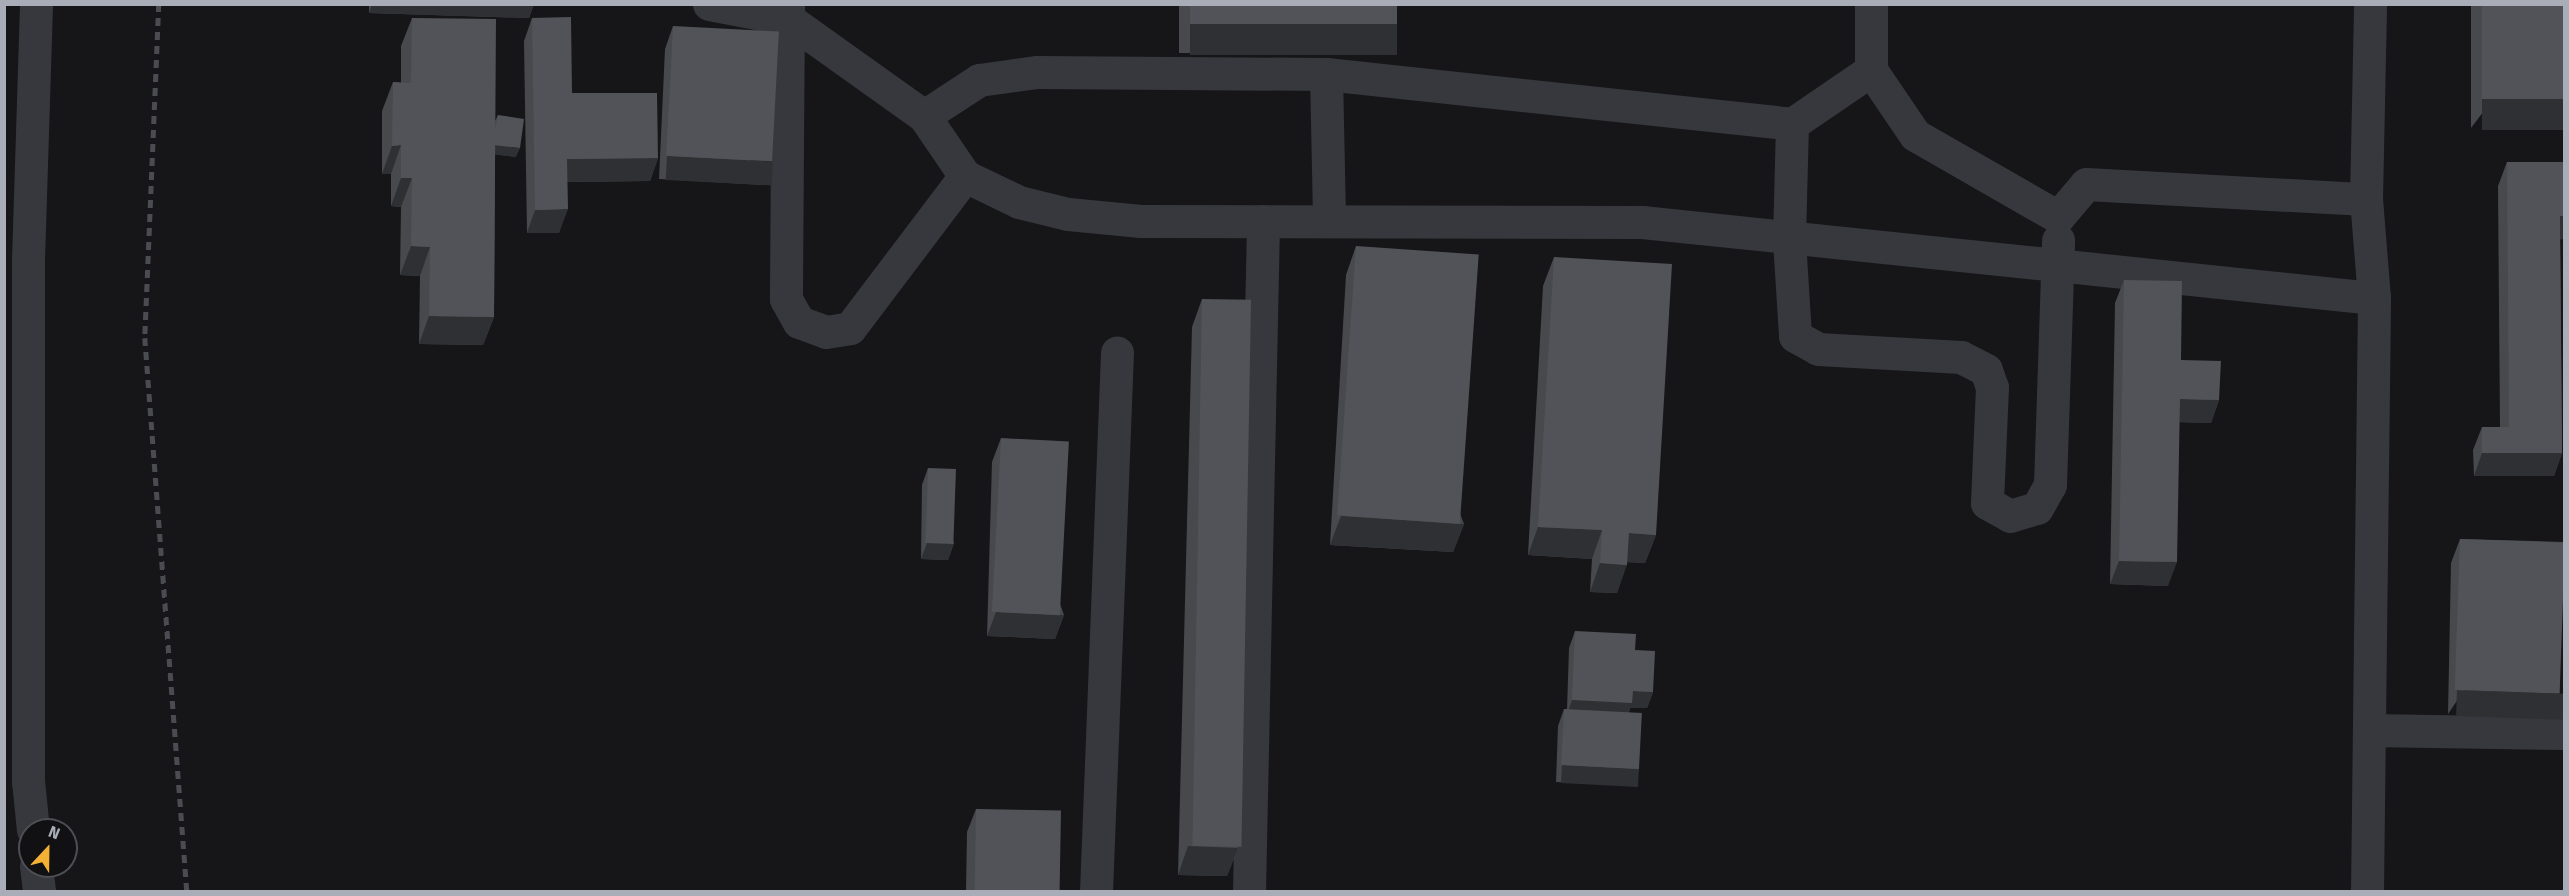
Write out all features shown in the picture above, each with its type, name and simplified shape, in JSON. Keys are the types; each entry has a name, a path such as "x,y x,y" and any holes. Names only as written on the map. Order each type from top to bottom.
{"street":[{"path":"32,818 28,781 28,260 36,4"},
{"path":"709,4 788,12 924,116 965,176 1019,202 1068,214 1263,221 1642,222 1788,240 2058,262 2374,298"},
{"path":"1871,4 1871,69 1915,135 2058,217"},
{"path":"2367,891 2374,298 2366,199 2370,4"},
{"path":"788,12 786,298 800,322 826,332 850,327 965,176"},
{"path":"924,116 979,80 1037,72 1326,74 1792,124 1871,69"},
{"path":"1326,74 1329,221"},
{"path":"1792,124 1788,240 1795,336 1818,349 1961,357 1986,370 1992,387 1987,503 2010,516 2037,508 2050,485 2058,217 2086,184 2366,199"},
{"path":"1249,891 1263,221"},
{"path":"1096,891 1117,352"},
{"path":"2369,730 2565,733"}],"building":[{"path":"1190,4 1397,4 1397,24 1190,24"},
{"path":"2482,4 2564,4 2564,99 2482,99"},
{"path":"571,17 572,93 657,93 658,158 567,159 568,209 535,210 532,18"},
{"path":"412,18 496,19 494,317 429,316 430,247 411,246 412,178 401,178 401,145 392,146 393,82 411,83"},
{"path":"673,26 779,32 772,161 666,156"},
{"path":"498,115 524,119 520,148 495,145"},
{"path":"2507,162 2565,162 2565,216 2560,216 2562,453 2482,453 2482,427 2509,427"},
{"path":"1356,246 1479,255 1460,524 1337,515"},
{"path":"1554,257 1672,264 1656,535 1629,533 1627,565 1600,563 1602,530 1538,527"},
{"path":"2124,280 2182,281 2181,360 2221,361 2219,400 2180,399 2177,562 2119,561"},
{"path":"1202,299 1251,300 1241,847 1192,846"},
{"path":"1001,438 1069,442 1060,615 992,612"},
{"path":"928,468 956,469 953,544 925,543"},
{"path":"2460,539 2564,543 2560,694 2455,690"},
{"path":"1575,631 1636,634 1635,650 1655,651 1653,692 1633,691 1632,703 1572,700"},
{"path":"1564,709 1642,713 1639,769 1561,765"},
{"path":"976,809 1061,810 1060,892 975,891"}],"railway":[{"path":"159,4 145,338 187,892"}]}
